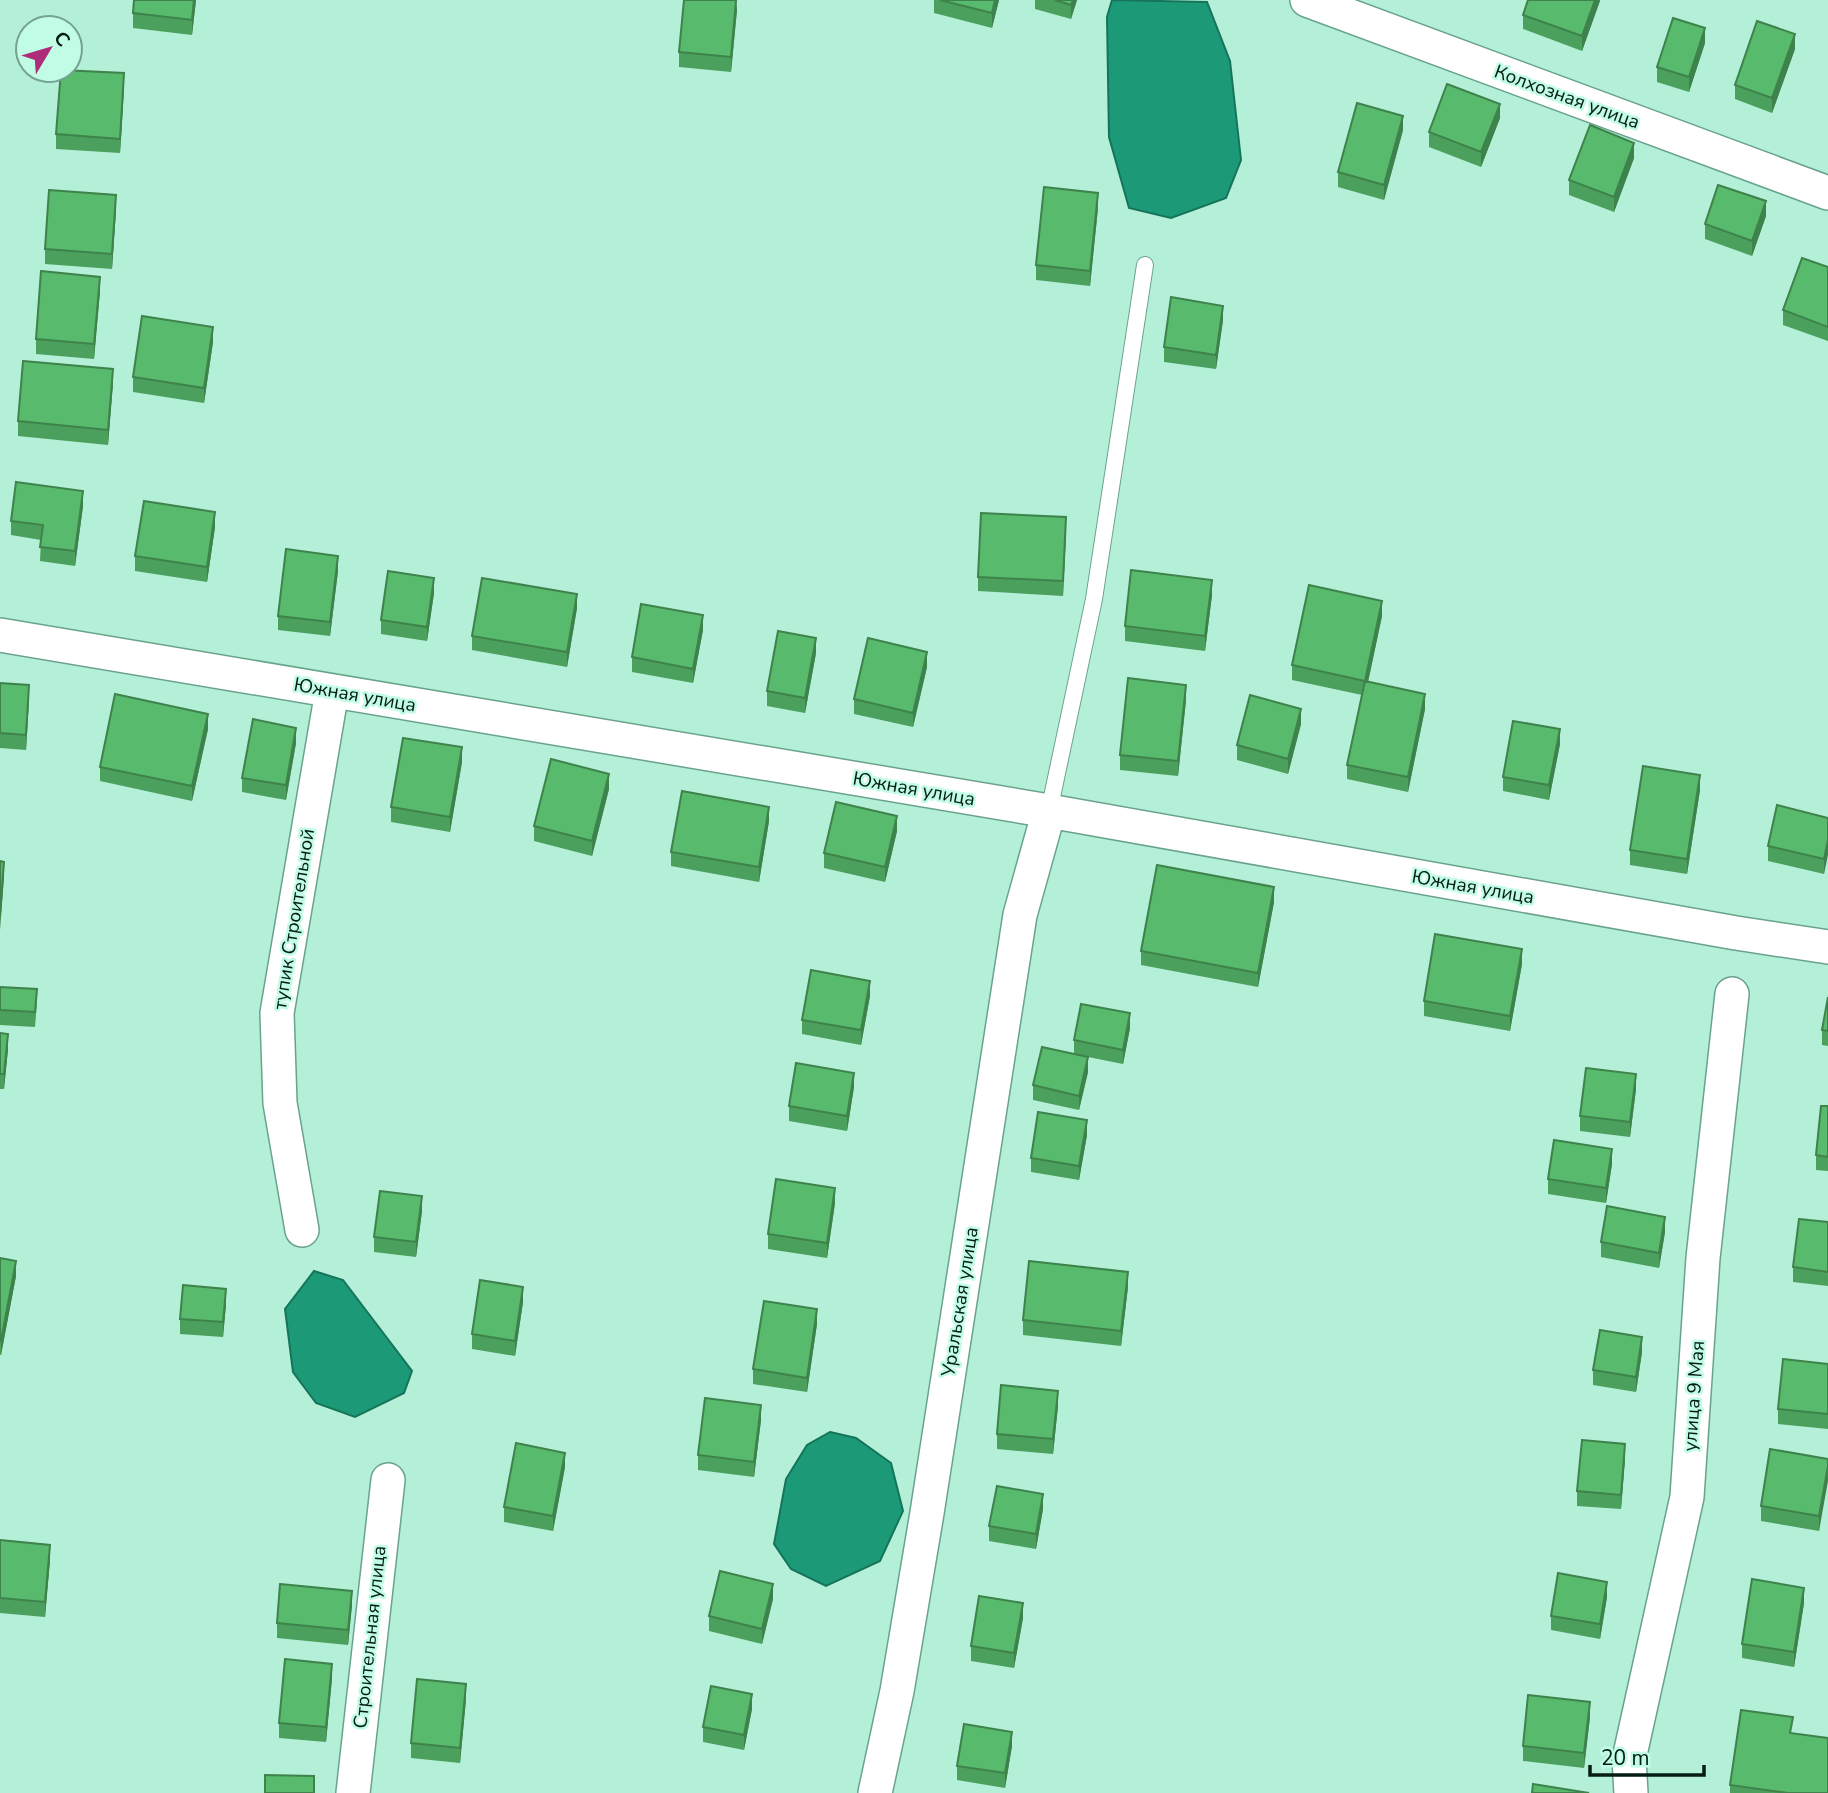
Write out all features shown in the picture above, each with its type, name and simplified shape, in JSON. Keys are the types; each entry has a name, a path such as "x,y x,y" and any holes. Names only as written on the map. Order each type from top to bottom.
{"street":[{"name":"Колхозная улица","path":"1307,0 1828,193"},
{"name":"Южная улица","path":"0,635 1049,811 1828,947"},
{"name":"тупик Строительной","path":"302,1230 280,1103 277,1013 332,691"},
{"name":"Уральская улица","path":"875,1793 897,1691 927,1513 1020,915 1049,811"},
{"name":"улица 9 Мая","path":"1631,1793 1629,1759 1688,1497 1703,1258 1732,994"},
{"name":"Строительная улица","path":"353,1793 387,1480"}],"lane":[{"path":"1049,811 1094,599 1145,265"}],"shaded area":[{"path":"1112,0 1207,2 1230,61 1241,160 1226,198 1171,218 1129,208 1109,137 1107,17"},
{"path":"314,1271 343,1280 412,1371 404,1393 355,1417 316,1403 293,1372 285,1309"},
{"path":"830,1432 856,1438 891,1463 903,1511 880,1561 826,1586 791,1569 774,1544 786,1479 807,1445"}],"building":[{"path":"134,0 194,0 192,20 133,13"},
{"path":"684,0 736,0 731,57 679,52"},
{"path":"940,0 995,0 992,13"},
{"path":"1055,0 1073,0 1071,5"},
{"path":"1528,0 1595,0 1582,36 1523,15"},
{"path":"1673,18 1705,28 1689,77 1657,67"},
{"path":"1757,21 1795,34 1772,98 1735,85"},
{"path":"84,71 124,73 120,139 56,134 60,84 84,84"},
{"path":"1447,84 1500,104 1481,152 1429,132"},
{"path":"1357,103 1403,116 1384,185 1338,172"},
{"path":"1590,125 1634,143 1614,197 1569,180"},
{"path":"1718,185 1766,201 1752,241 1705,224"},
{"path":"1044,187 1098,193 1090,271 1036,265"},
{"path":"49,190 116,195 112,254 45,249"},
{"path":"1802,258 1828,267 1828,327 1783,310"},
{"path":"41,271 100,277 94,344 36,339"},
{"path":"1171,297 1223,306 1216,355 1164,347"},
{"path":"142,316 213,327 204,388 133,377"},
{"path":"23,361 113,369 108,430 18,421"},
{"path":"16,482 83,491 75,551 40,547 43,525 11,521"},
{"path":"144,501 215,512 207,567 135,556"},
{"path":"981,513 1066,517 1063,581 978,577"},
{"path":"286,549 338,556 330,622 278,616"},
{"path":"1131,570 1212,580 1205,636 1125,626"},
{"path":"388,571 434,578 427,627 381,620"},
{"path":"482,578 577,594 567,652 472,636"},
{"path":"1309,585 1382,601 1365,681 1292,665"},
{"path":"641,604 703,615 693,669 632,657"},
{"path":"778,631 816,638 805,698 767,691"},
{"path":"868,638 927,652 913,713 854,699"},
{"path":"1128,678 1186,685 1178,761 1120,755"},
{"path":"1365,681 1425,694 1408,777 1347,765"},
{"path":"0,683 29,685 26,735 0,733"},
{"path":"115,694 208,714 192,786 100,767"},
{"path":"1250,695 1301,709 1288,759 1237,745"},
{"path":"253,719 296,728 286,785 242,778"},
{"path":"1513,721 1560,729 1549,785 1503,777"},
{"path":"403,738 462,747 450,817 391,807"},
{"path":"551,759 609,774 592,841 534,826"},
{"path":"1643,766 1700,775 1687,859 1630,850"},
{"path":"682,791 769,807 759,867 671,852"},
{"path":"836,802 897,816 885,867 824,853"},
{"path":"1777,805 1828,818 1828,840 1824,859 1768,846"},
{"path":"0,861 4,862 0,915"},
{"path":"1157,865 1274,887 1258,973 1141,951"},
{"path":"1435,934 1522,949 1510,1016 1424,1001"},
{"path":"811,970 870,981 861,1030 802,1020"},
{"path":"0,987 37,989 35,1012 0,1010"},
{"path":"1828,997 1828,1031 1822,1030"},
{"path":"1081,1004 1130,1013 1123,1050 1074,1040"},
{"path":"0,1033 8,1034 4,1074 0,1074"},
{"path":"1042,1047 1088,1057 1079,1096 1033,1085"},
{"path":"796,1063 854,1073 847,1116 789,1106"},
{"path":"1586,1068 1636,1074 1630,1122 1580,1116"},
{"path":"1821,1106 1828,1106 1828,1157 1816,1155"},
{"path":"1038,1112 1087,1120 1079,1166 1031,1158"},
{"path":"1554,1140 1612,1149 1606,1188 1548,1179"},
{"path":"776,1179 835,1188 827,1243 768,1234"},
{"path":"380,1191 422,1196 416,1242 374,1237"},
{"path":"1607,1206 1665,1217 1659,1253 1601,1242"},
{"path":"1799,1219 1828,1222 1828,1272 1793,1267"},
{"path":"0,1258 16,1261 1,1341 0,1340"},
{"path":"1029,1261 1128,1272 1121,1331 1023,1320"},
{"path":"480,1280 523,1287 515,1341 472,1334"},
{"path":"183,1285 226,1289 223,1322 180,1319"},
{"path":"764,1301 817,1309 807,1378 753,1369"},
{"path":"1600,1330 1642,1337 1636,1377 1593,1370"},
{"path":"1783,1359 1828,1364 1828,1414 1778,1409"},
{"path":"1001,1385 1058,1391 1053,1439 997,1434"},
{"path":"705,1398 761,1405 754,1462 698,1455"},
{"path":"1582,1440 1625,1444 1621,1495 1577,1491"},
{"path":"516,1443 565,1453 553,1516 504,1507"},
{"path":"1770,1449 1828,1459 1819,1516 1761,1506"},
{"path":"997,1486 1043,1494 1036,1534 989,1526"},
{"path":"0,1540 50,1545 45,1602 0,1598"},
{"path":"720,1571 773,1584 762,1629 709,1616"},
{"path":"1558,1573 1607,1582 1600,1624 1551,1616"},
{"path":"1752,1579 1804,1588 1794,1652 1742,1644"},
{"path":"280,1584 352,1591 348,1630 277,1623"},
{"path":"979,1596 1023,1603 1014,1653 971,1646"},
{"path":"285,1659 332,1664 326,1727 279,1723"},
{"path":"417,1679 466,1684 460,1748 411,1743"},
{"path":"711,1686 752,1694 744,1735 703,1727"},
{"path":"1528,1695 1590,1702 1584,1753 1523,1746"},
{"path":"1741,1710 1793,1717 1790,1733 1828,1738 1828,1793 1788,1793 1730,1785"},
{"path":"964,1724 1012,1732 1005,1773 957,1766"},
{"path":"265,1775 314,1776 314,1793 265,1793"},
{"path":"1533,1784 1589,1793 1532,1793"}]}
